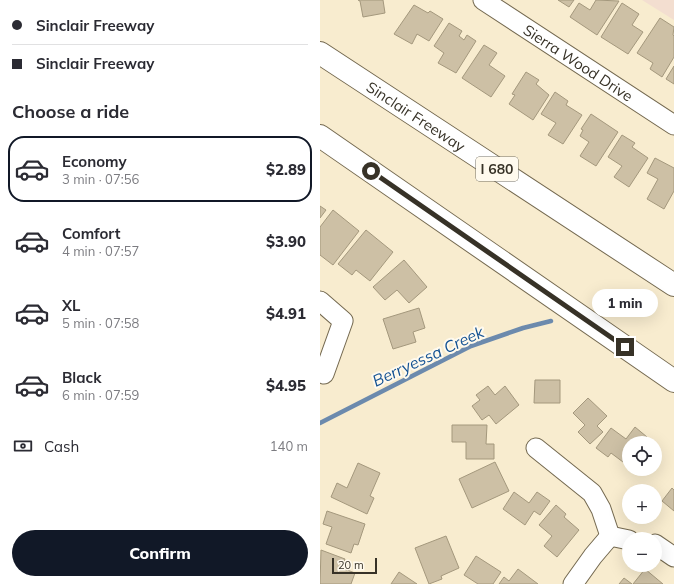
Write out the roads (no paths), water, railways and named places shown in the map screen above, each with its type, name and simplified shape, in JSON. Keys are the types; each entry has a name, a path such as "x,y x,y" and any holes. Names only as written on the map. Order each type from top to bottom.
{"highway":[{"name":"Sinclair Freeway","path":"320,53 674,285"},
{"path":"320,136 674,381"},
{"path":"650,365 674,390"}],"street":[{"name":"Sierra Wood Drive","path":"483,0 674,125"},
{"path":"320,301 344,321 324,374"},
{"path":"536,448 592,493 601,509 610,536"},
{"path":"610,536 622,539"},
{"path":"573,584 593,556 610,536"},
{"path":"662,549 674,557"}],"waterway":[{"name":"Berryessa Creek","path":"320,423 471,346 523,328 551,321"}]}
